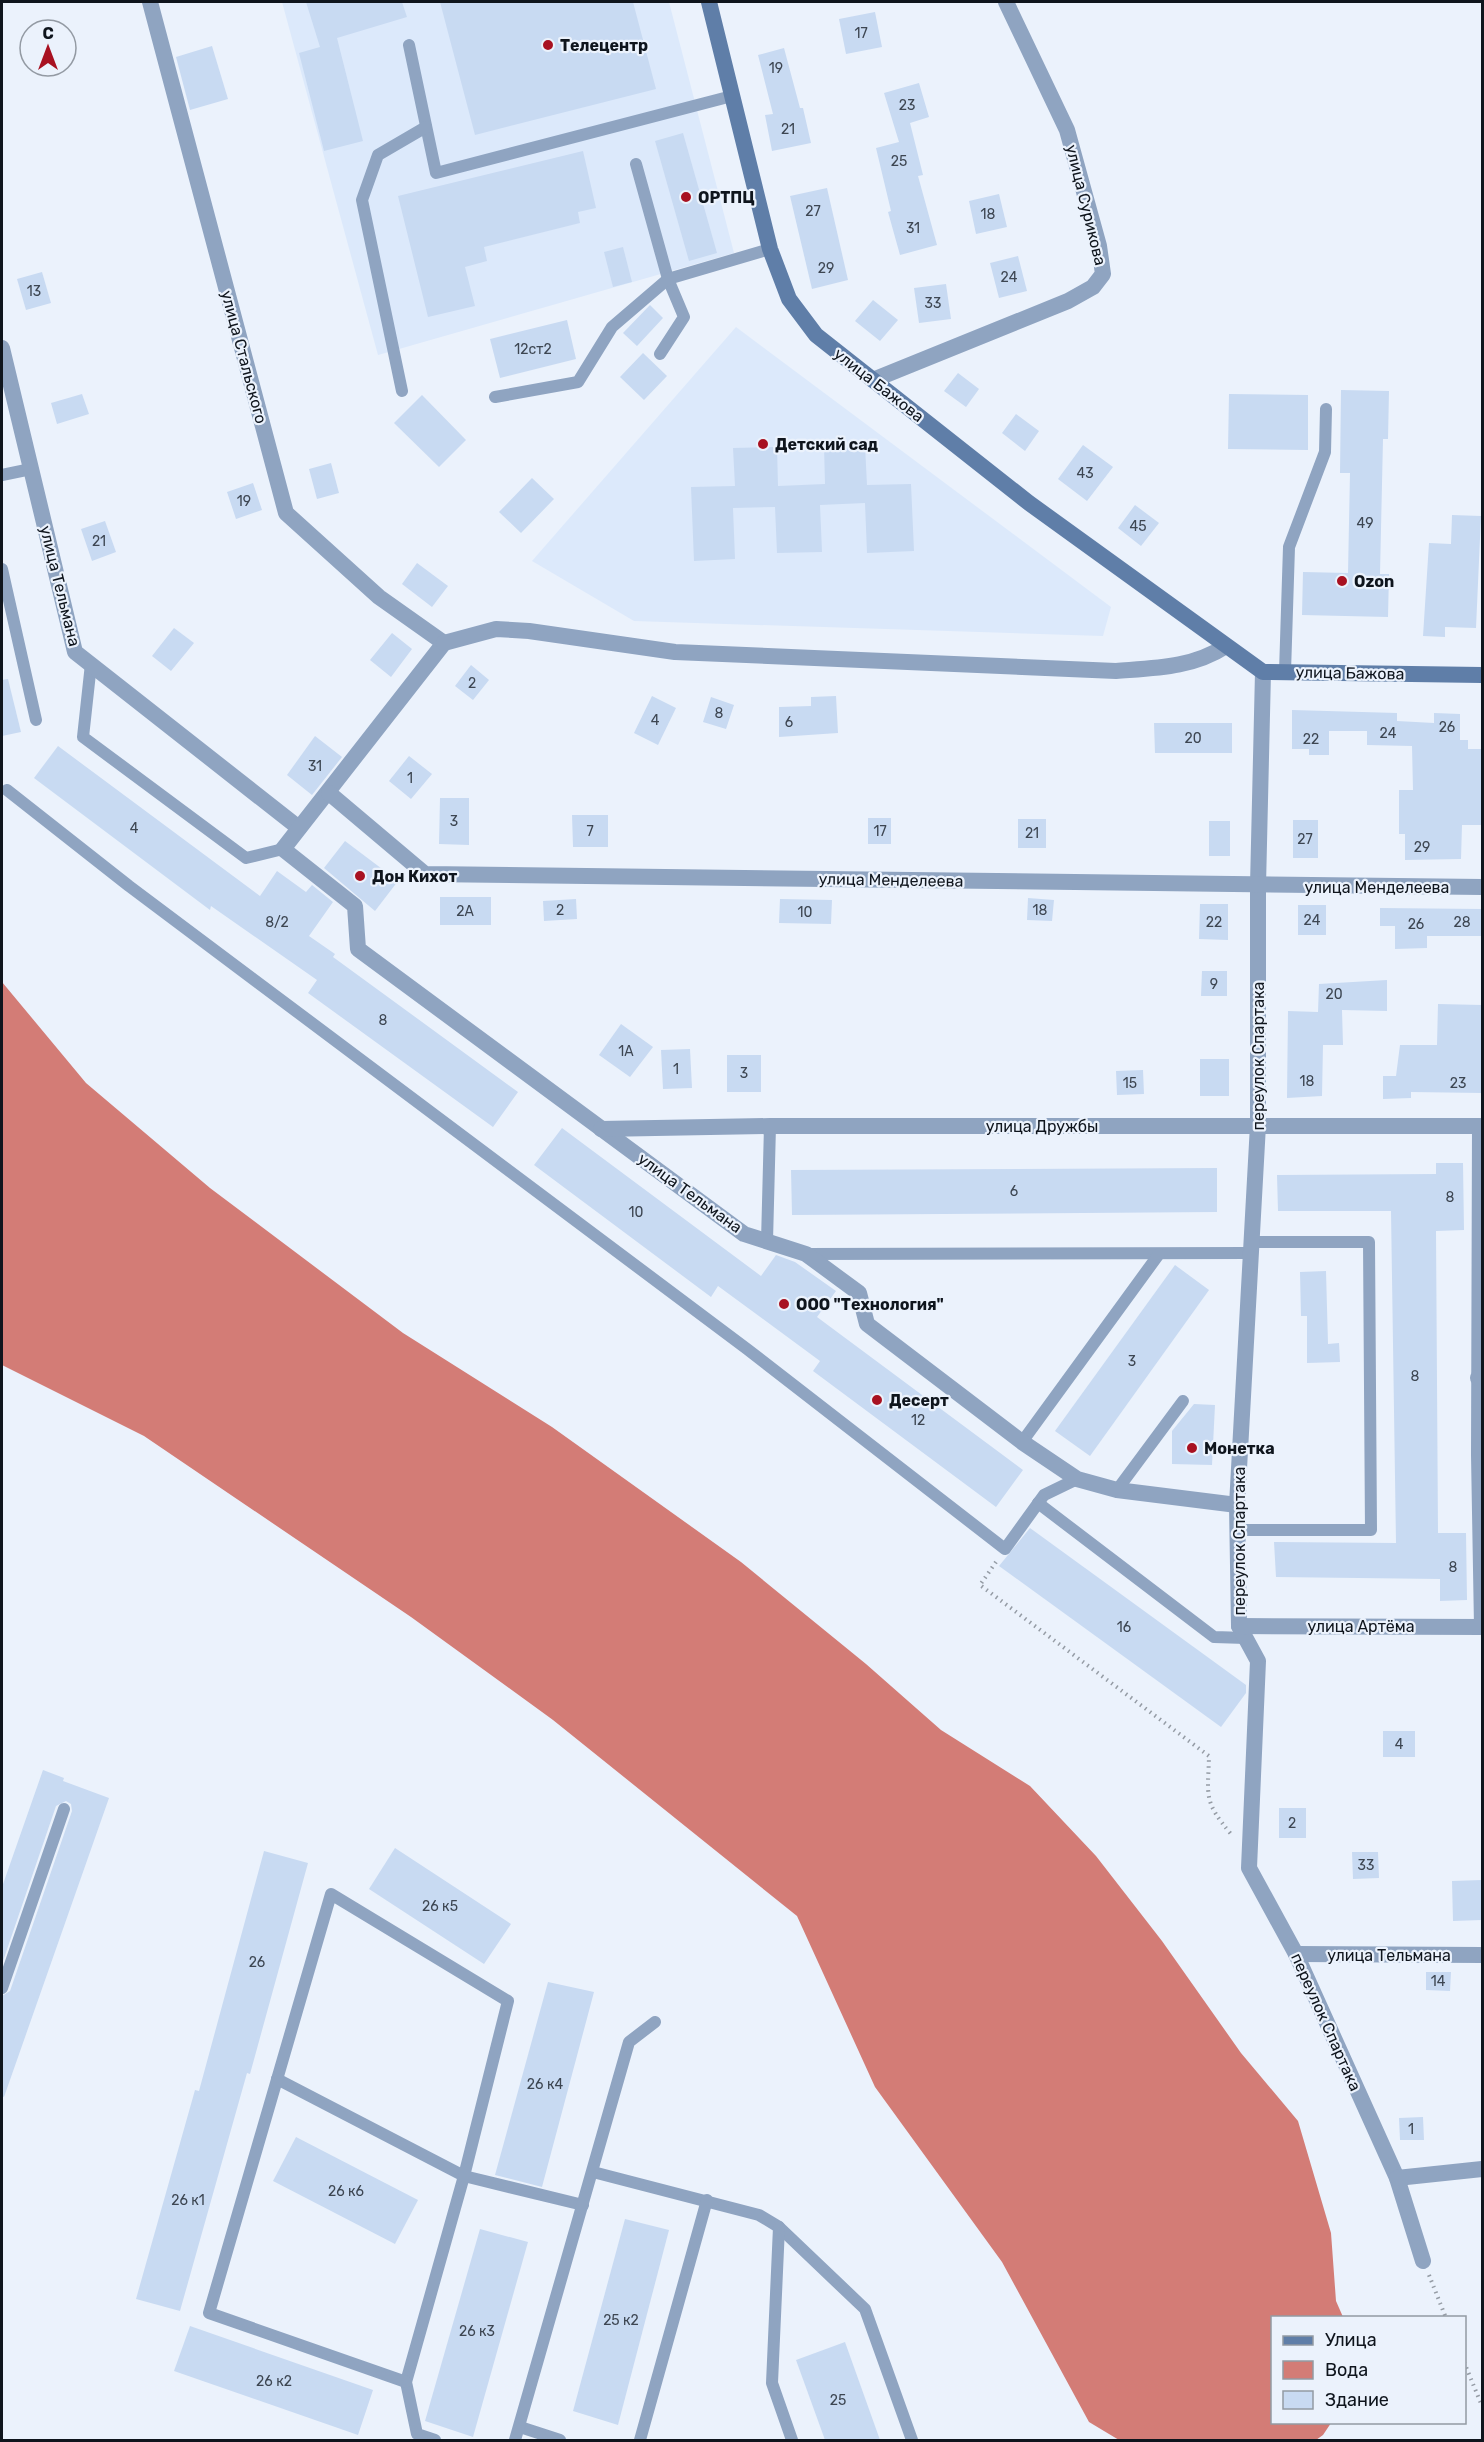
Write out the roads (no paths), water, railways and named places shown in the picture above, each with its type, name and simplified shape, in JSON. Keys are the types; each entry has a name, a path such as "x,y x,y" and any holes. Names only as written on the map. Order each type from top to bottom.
{"main road":[{"name":"улица Бажова","path":"709,2 770,249 789,299 816,335 1029,503 1263,672 1482,675"}],"street":[{"name":"улица Стальского","path":"150,2 286,513 379,597 444,644"},
{"name":"улица Сурикова","path":"873,380 1068,301 1093,287 1103,274 1099,246 1067,129 1006,2"},
{"name":"улица Тельмана","path":"2,348 75,652 299,828"},
{"path":"283,849 444,644 496,629 529,631 675,652 1116,671 1185,665 1210,656 1226,646"},
{"name":"переулок Спартака","path":"1263,672 1258,886 1258,1125 1237,1505 1242,1632 1258,1661 1249,1868 1296,1954 1397,2178 1423,2261"},
{"name":"улица Менделеева","path":"329,793 425,874 1482,887"},
{"name":"улица Тельмана","path":"283,849 355,906 358,949 744,1234 806,1254 859,1293 867,1324 1022,1442 1077,1479 1117,1490 1237,1505"},
{"name":"улица Дружбы","path":"601,1129 770,1126 1480,1126"},
{"name":"улица Артёма","path":"1242,1632 1481,1627"},
{"name":"улица Тельмана","path":"1296,1954 1482,1955"},
{"path":"1397,2178 1482,2169"}],"lane":[{"path":"409,45 436,173 732,96"},
{"path":"402,390 362,200 378,156 426,127"},
{"path":"636,164 668,279 684,317 660,354"},
{"path":"495,397 578,382 612,327 668,279 770,249"},
{"path":"1285,672 1288,547 1325,452 1326,409"},
{"path":"2,475 31,469"},
{"path":"2,569 36,720"},
{"path":"91,664 83,737 246,858 283,849"},
{"path":"7,790 139,893 738,1341 1005,1549 1044,1495 1077,1479"},
{"path":"767,1241 770,1126"},
{"path":"1480,1126 1481,1627"},
{"path":"806,1254 1159,1254 1369,1242 1371,1530 1238,1530"},
{"path":"1022,1442 1159,1254"},
{"path":"1117,1490 1183,1401"},
{"path":"1038,1503 1214,1637 1242,1632"},
{"path":"2,1988 64,1809"},
{"path":"406,2382 209,2313 331,1894 508,2001 464,2176 406,2382 417,2434 435,2440"},
{"path":"516,2440 629,2042 655,2022"},
{"path":"277,2079 464,2176 583,2205"},
{"path":"593,2172 759,2215 779,2227 865,2309 912,2440"},
{"path":"640,2440 708,2200"},
{"path":"779,2227 772,2383 792,2440"},
{"path":"520,2427 560,2440"}],"water":[{"path":"2,982 86,1083 210,1188 403,1333 552,1427 741,1562 866,1664 941,1730 1030,1786 1096,1856 1162,1941 1241,2053 1298,2121 1331,2233 1336,2301 1343,2316 1271,2316 1271,2424 1330,2424 1323,2435 1316,2440 1119,2440 1089,2422 1002,2262 875,2087 797,1916 553,1720 411,1617 144,1436 2,1365"}],"place":[{"name":"Телецентр","path":"548,45"},
{"name":"ОРТПЦ","path":"686,197"},
{"name":"Детский сад","path":"763,444"},
{"name":"Ozon","path":"1342,581"},
{"name":"Дон Кихот","path":"360,876"},
{"name":"ООО \"Технология\"","path":"784,1304"},
{"name":"Десерт","path":"877,1400"},
{"name":"Монетка","path":"1192,1448"}]}
